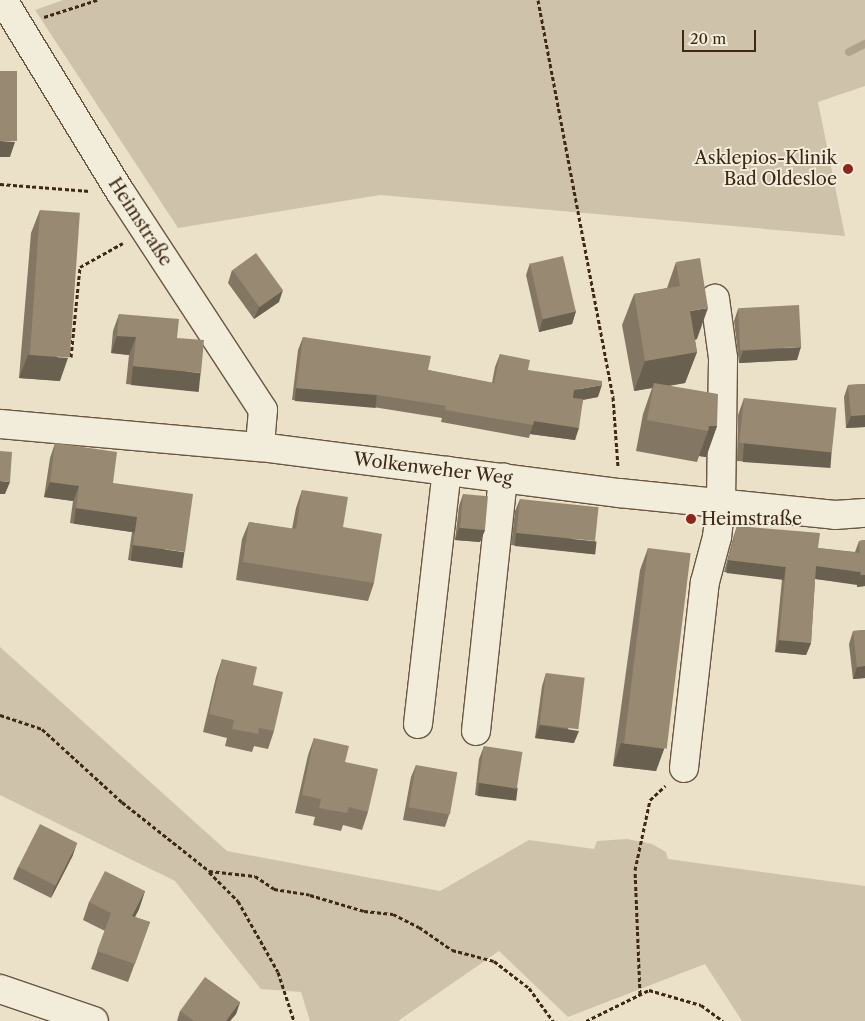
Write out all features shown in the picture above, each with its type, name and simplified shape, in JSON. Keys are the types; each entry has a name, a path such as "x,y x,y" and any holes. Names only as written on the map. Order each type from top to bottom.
{"street":[{"name":"Heimstraße","path":"3,0 17,26 121,194 263,410 260,447"},
{"path":"684,768 705,582 717,537 721,503 723,358 715,299"},
{"name":"Wolkenweher Weg","path":"0,424 260,447 721,503 835,514 865,513"},
{"path":"418,724 446,470"},
{"path":"476,731 503,478"},
{"path":"0,988 94,1021"}],"path":[{"path":"17,26 97,0"},
{"path":"538,0 613,397 619,492"},
{"path":"0,184 121,194"},
{"path":"71,357 80,267 145,230"},
{"path":"0,715 42,730 122,802 209,871 238,901 278,972 294,1021"},
{"path":"640,994 635,870 641,835 650,800 684,768"},
{"path":"209,871 255,876 274,888 310,895 364,911 393,914 419,927 452,950 494,961 529,988 553,1021"},
{"path":"586,1021 649,990 701,1004 723,1021"}],"shaded area":[{"path":"63,0 865,0 865,86 818,102 845,236 380,195 178,228 35,10"},
{"path":"0,647 227,851 440,891 529,840 594,849 597,841 627,839 652,844 666,852 668,859 865,886 865,1021 742,1021 705,964 568,1017 499,951 398,1021 310,1021 301,992 261,989 175,881 0,795"}],"building":[{"path":"0,71 17,71 17,141 0,141"},
{"path":"40,210 80,213 70,357 30,355"},
{"path":"256,253 283,290 260,307 233,270"},
{"path":"563,256 576,312 543,319 530,264"},
{"path":"700,258 708,308 690,311 697,352 645,361 634,294 680,286 676,262"},
{"path":"799,305 801,347 740,350 738,308"},
{"path":"119,314 179,319 177,338 204,340 201,373 133,366 136,337 117,336"},
{"path":"303,337 431,356 428,370 494,383 500,354 530,360 528,370 602,381 602,385 574,390 573,398 583,399 579,428 534,421 533,425 445,410 446,406 377,395 296,388"},
{"path":"654,383 718,394 717,426 709,426 708,431 647,420"},
{"path":"865,384 865,415 851,416 848,385"},
{"path":"744,398 836,408 832,452 739,443"},
{"path":"55,443 117,452 113,483 193,494 185,552 133,545 137,517 76,508 79,486 50,482"},
{"path":"0,451 12,452 10,482 0,481"},
{"path":"302,490 348,497 343,527 382,534 374,583 243,562 249,522 296,529"},
{"path":"463,494 488,496 485,530 460,528"},
{"path":"520,499 599,507 595,541 516,533"},
{"path":"737,526 820,533 818,548 860,553 859,541 865,540 865,575 861,575 861,572 816,566 811,643 779,640 786,567 728,560"},
{"path":"648,548 691,553 667,749 624,744"},
{"path":"865,630 865,666 857,667 853,631"},
{"path":"222,659 257,667 253,685 283,692 274,731 259,728 258,734 232,729 234,720 209,714"},
{"path":"546,673 585,678 578,729 540,725"},
{"path":"314,738 349,746 345,762 378,769 368,812 349,807 347,813 319,808 321,799 302,795"},
{"path":"484,746 523,752 517,789 478,783"},
{"path":"416,765 457,772 450,815 409,807"},
{"path":"40,824 77,843 56,886 18,867"},
{"path":"105,871 145,891 132,916 150,922 135,964 97,951 111,913 89,902"},
{"path":"205,977 240,1002 226,1021 194,1021 180,1011"}],"waterway":[{"path":"849,52 865,44"}],"place":[{"name":"Asklepios-Klinik Bad Oldesloe","path":"848,169"},
{"name":"Heimstraße","path":"691,519"}]}
